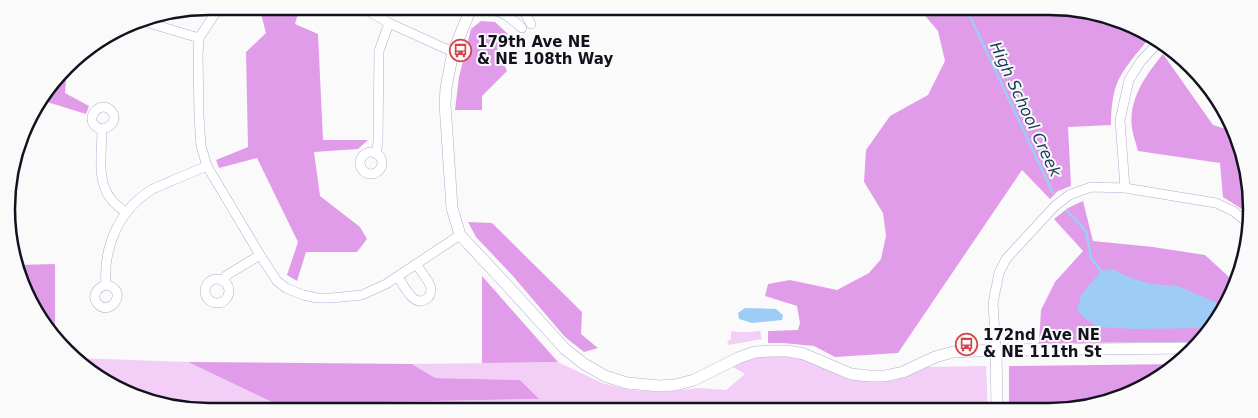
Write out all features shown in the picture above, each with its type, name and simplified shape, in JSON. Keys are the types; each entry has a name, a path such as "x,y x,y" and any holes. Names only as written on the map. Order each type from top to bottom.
{"street":[{"path":"214,15 199,38 201,146 207,166 277,280 286,288 317,298 362,295 398,277 460,234"},
{"path":"375,15 453,52"},
{"path":"468,15 453,52 445,104 452,208 460,234 565,349 584,364 605,376 627,383 660,386 675,385 694,380 754,352 771,350 804,354 851,374 885,376 903,372 947,353 996,350 1184,348"},
{"path":"506,15 522,28"},
{"path":"526,15 531,24"},
{"path":"376,154 378,142 379,51 389,23"},
{"path":"152,24 199,38"},
{"path":"1125,188 1120,120 1129,80 1141,61 1155,47"},
{"path":"102,129 101,173 104,187 110,199 126,213"},
{"path":"106,285 107,253 114,233 126,213 136,202 153,189 207,166"},
{"path":"997,403 993,303 999,273 1006,259 1055,206 1069,195 1091,187 1125,188 1216,203 1233,211 1243,219"},
{"path":"222,281 227,275 260,255"},
{"path":"398,277 414,299 419,301 425,300 429,296 431,288 416,264"}],"shaded area":[{"path":"261,15 298,15 295,24 318,34 323,140 368,140 358,149 314,152 320,196 360,227 367,239 357,252 306,252 297,281 287,275 298,242 257,158 219,168 216,160 248,147 246,52 266,33"},
{"path":"925,15 1062,15 1111,25 1147,41 1118,80 1113,100 1111,125 1068,127 1071,186 1058,191 1050,199 1022,170 898,353 835,357 814,346 768,343 768,331 798,330 800,323 797,306 765,296 768,284 790,280 837,290 869,273 881,259 886,236 883,213 864,182 866,150 890,116 928,95 945,61 938,31"},
{"path":"481,21 495,22 508,34 497,47 507,71 482,96 482,110 455,110 459,77 471,29"},
{"path":"1163,54 1213,125 1225,129 1233,147 1239,171 1243,210 1223,197 1220,163 1138,151 1131,117 1136,97 1150,70"},
{"path":"66,78 65,93 89,106 86,114 47,102"},
{"path":"1083,201 1093,241 1205,255 1228,276 1230,278 1217,306 1190,342 1039,343 1041,310 1055,282 1083,251 1054,219 1068,208"},
{"path":"468,222 492,223 582,312 581,334 598,348 584,352 565,337 512,275 476,237"},
{"path":"55,264 55,327 35,295 23,265"},
{"path":"482,276 558,362 482,363"},
{"path":"760,331 762,339 729,345 727,342 731,339 731,332"},
{"path":"776,354 811,361 863,380 893,381 927,367 986,366 988,403 328,403 538,399 520,380 434,378 412,364 558,362 602,383 630,390 664,392 698,388 726,390 745,374 733,367 742,360"},
{"path":"85,358 188,362 274,403 196,403 171,399 147,393 123,383"},
{"path":"188,362 412,364 435,378 520,380 539,399 329,403 274,403"},
{"path":"1165,364 1135,383 1111,393 1062,403 1009,403 1009,366"}],"water":[{"path":"1113,269 1126,276 1150,284 1178,286 1215,302 1217,306 1202,328 1134,329 1098,327 1082,316 1077,309 1082,294 1101,271"},
{"path":"745,308 776,309 783,315 782,320 752,323 739,319 738,313"}],"waterway":[{"name":"High School Creek","path":"969,15 1053,193"},
{"name":"High School Creek","path":"1067,211 1086,231 1091,258 1101,271"}],"place":[{"name":"179th Ave NE & NE 108th Way","path":"461,51"},
{"name":"172nd Ave NE & NE 111th St","path":"967,344"}]}
